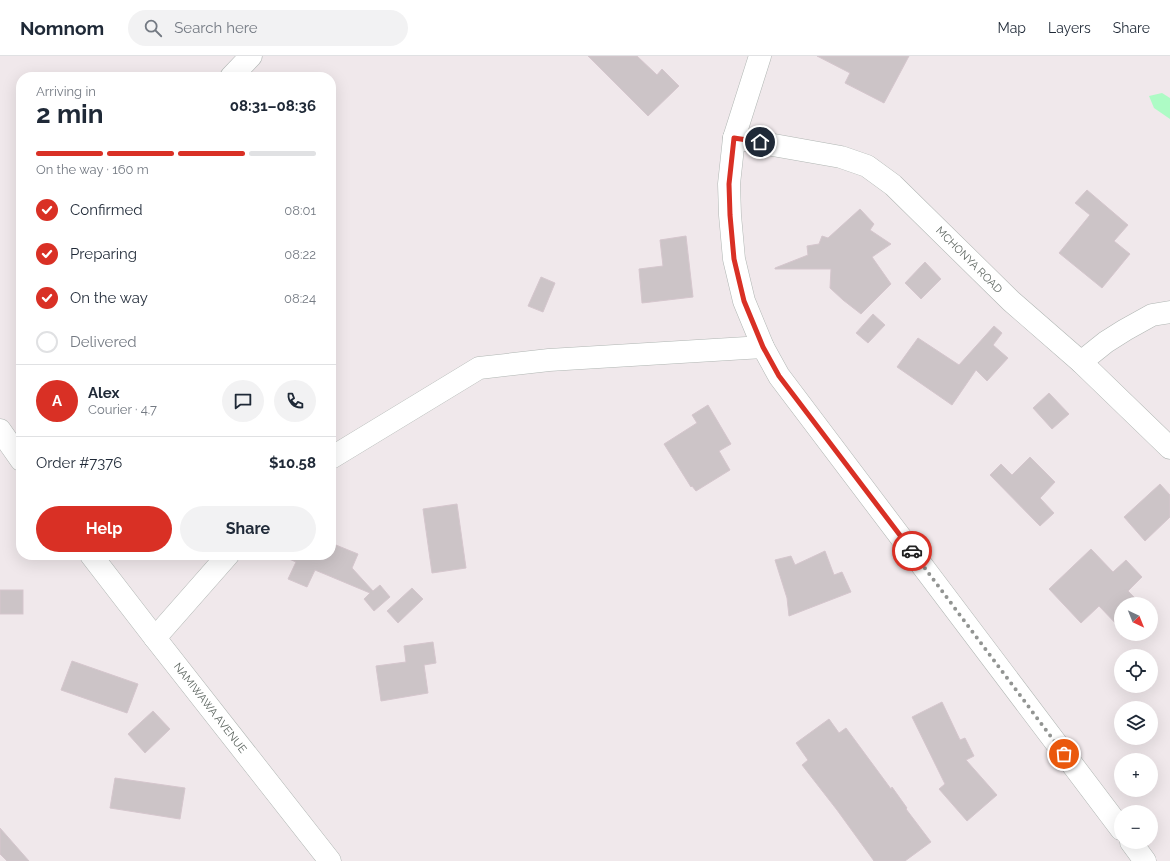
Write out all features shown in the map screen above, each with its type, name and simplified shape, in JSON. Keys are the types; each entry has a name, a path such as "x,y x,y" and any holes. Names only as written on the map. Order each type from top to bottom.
{"street":[{"path":"236,72 251,56"},
{"path":"760,56 734,138 729,184 734,259 744,301 763,347 779,376 1114,820"},
{"name":"MCHONYA ROAD","path":"734,138 841,157 867,166 893,185 1011,300 1081,362 1170,448"},
{"path":"1081,362 1106,342 1125,330 1152,315 1170,312"},
{"path":"336,455 479,368 549,360 763,347"},
{"path":"0,430 16,453"},
{"name":"NAMIWAWA AVENUE","path":"95,560 154,638 330,861"},
{"path":"154,638 224,560"},
{"path":"1136,849 1145,861"}],"shaded area":[{"path":"1162,93 1170,98 1170,119 1154,108 1149,96"}],"building":[{"path":"588,56 637,56 657,75 662,69 679,86 648,116"},
{"path":"817,56 909,56 884,103 845,83 850,73"},
{"path":"1087,190 1128,225 1114,241 1130,254 1102,288 1059,253 1090,215 1075,203"},
{"path":"860,209 874,224 870,230 891,244 872,257 891,284 861,314 830,288 831,269 775,269 808,255 807,246 819,244 822,236 828,238"},
{"path":"686,236 693,297 642,303 639,269 663,266 660,240"},
{"path":"925,262 941,279 921,299 905,283"},
{"path":"541,277 555,283 543,312 528,306"},
{"path":"873,314 885,325 868,343 856,333"},
{"path":"994,326 1002,333 993,345 1008,358 987,381 976,370 952,405 897,367 918,338 959,365"},
{"path":"1049,393 1069,414 1052,429 1033,408"},
{"path":"708,405 731,444 719,451 730,470 696,491 692,486 691,487 664,444 697,423 692,415"},
{"path":"1030,457 1055,482 1040,498 1054,513 1040,526 990,475 1001,464 1012,475"},
{"path":"1160,484 1170,495 1170,517 1145,541 1124,517"},
{"path":"457,504 466,568 432,573 423,509"},
{"path":"336,545 358,554 352,568 373,591 380,585 390,597 374,611 364,599 370,593 315,570 307,587 288,579 296,562 291,560 336,560"},
{"path":"1091,549 1113,572 1126,560 1142,577 1128,591 1134,597 1114,597 1114,622 1099,606 1081,623 1049,589"},
{"path":"825,551 834,575 842,572 851,592 789,616 787,598 775,560 791,556 795,565"},
{"path":"412,588 423,599 398,623 387,611"},
{"path":"0,590 23,590 23,614 0,614"},
{"path":"433,642 436,663 424,665 428,693 381,701 376,666 406,662 404,646"},
{"path":"72,661 138,684 127,713 61,690"},
{"path":"942,702 960,740 965,738 974,756 966,760 997,795 967,821 939,789 945,784 912,717"},
{"path":"153,711 170,729 145,753 128,734"},
{"path":"829,719 839,733 846,728 891,789 892,787 907,808 906,809 931,842 905,861 874,861 802,765 808,760 796,743"},
{"path":"115,778 185,788 180,819 110,808"},
{"path":"0,828 29,861 7,861 0,854"}],"way so far":[{"path":"912,551 1064,754"}],"route":[{"path":"760,142 734,138 729,184 734,259 744,301 763,347 779,376 912,551"}]}
